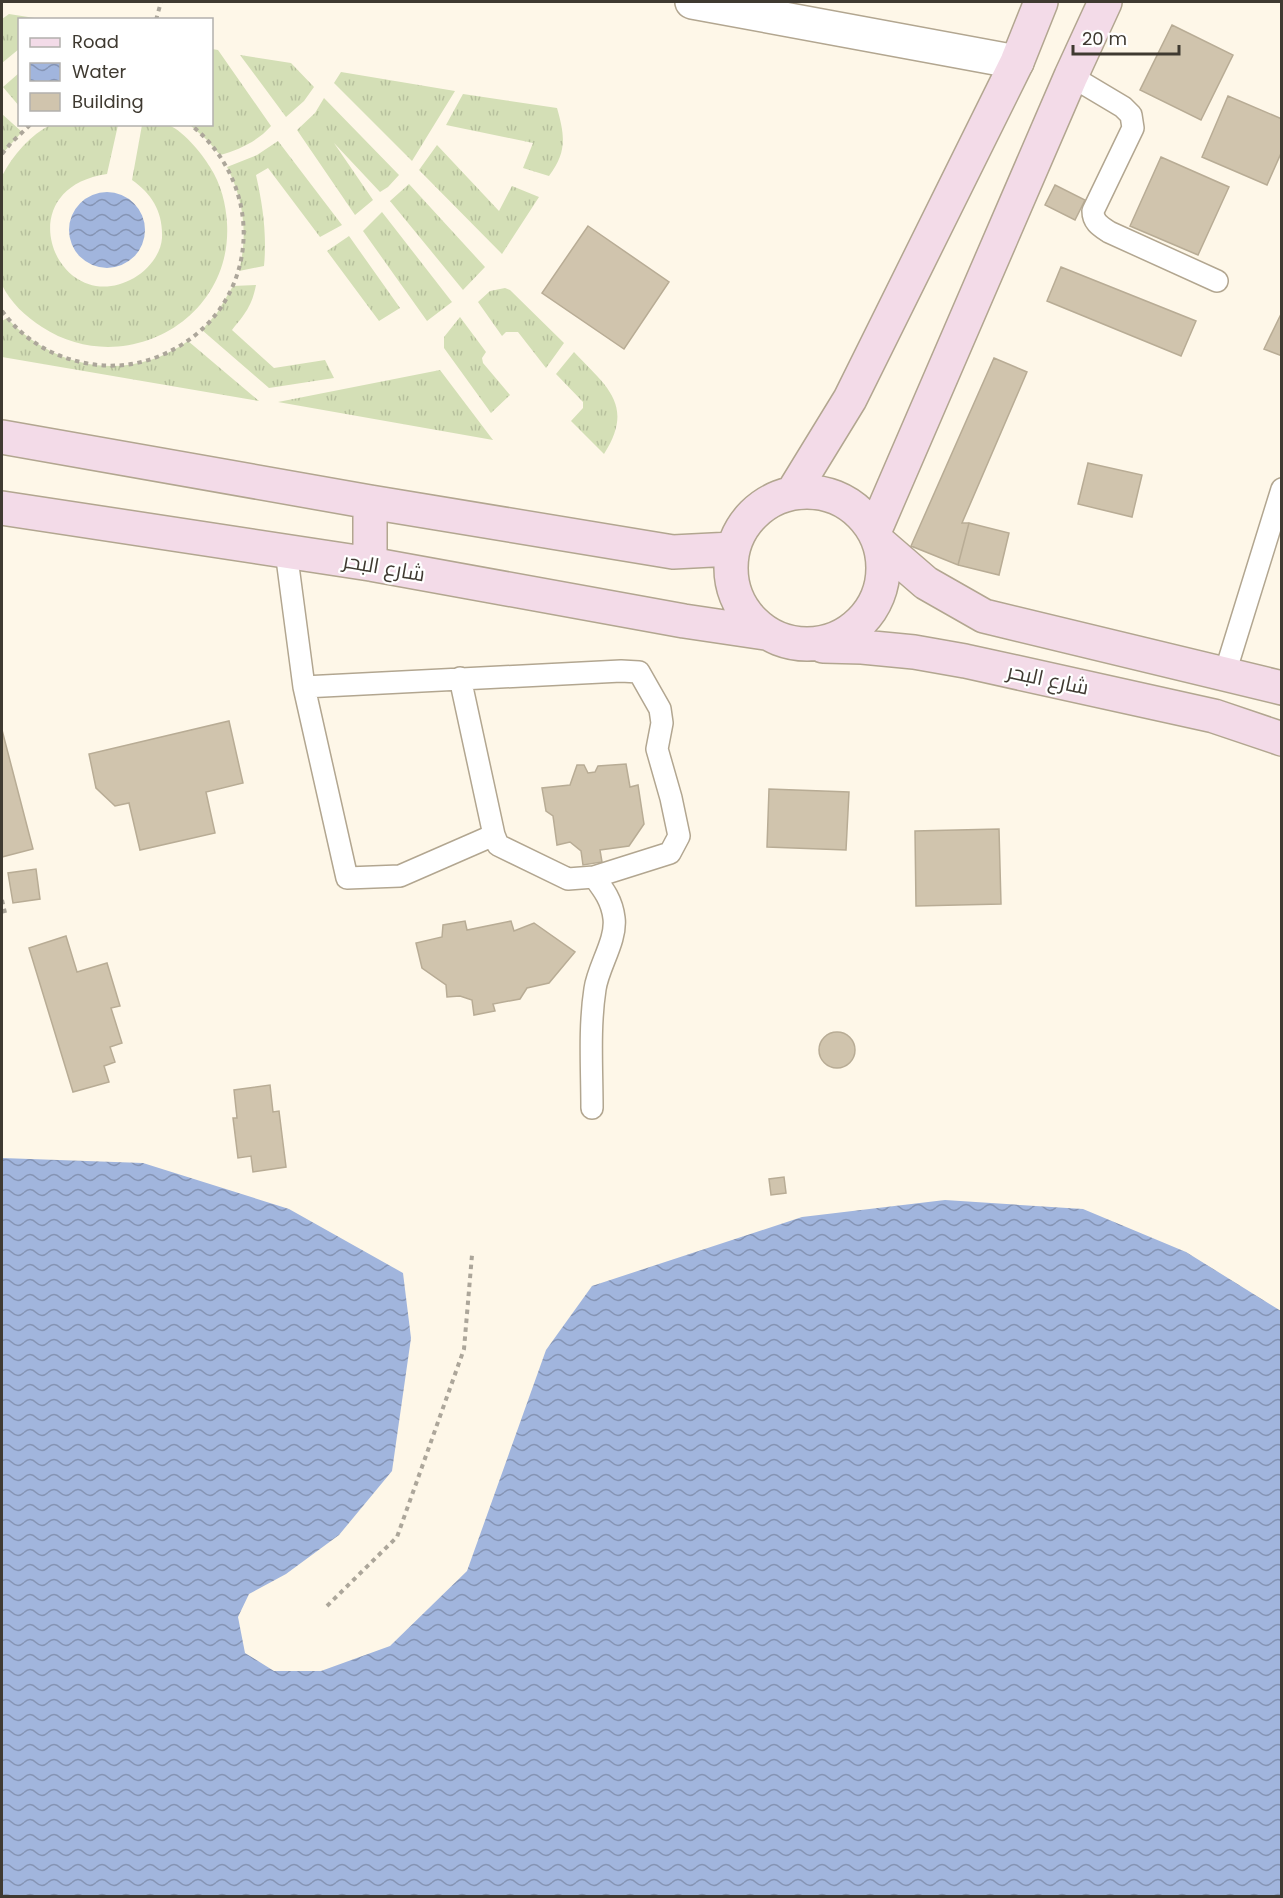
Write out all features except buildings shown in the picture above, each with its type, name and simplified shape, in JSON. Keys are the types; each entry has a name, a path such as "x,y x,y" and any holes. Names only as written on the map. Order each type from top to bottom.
{"main road":[{"path":"793,492 850,399 1017,62 1041,2"},
{"path":"1106,2 1071,76 878,537 884,580 871,613 844,637 809,646 787,643 765,633 742,611 731,581 732,549 745,523 752,516 766,503 793,492 825,493 854,506 878,537 926,583 984,616 1281,688"},
{"path":"2,437 370,502 672,552 732,549"},
{"path":"370,502 370,564"},
{"name":"شارع البحر","path":"2,508 370,564 684,621 765,633"},
{"path":"965,661 984,616"},
{"name":"شارع البحر","path":"809,646 862,647 914,652 965,661 1214,716 1281,739"}],"street":[{"path":"692,2 1017,62"}],"lane":[{"path":"1071,76 1123,107 1131,115 1133,128 1093,211 1096,223 1109,232 1217,281"},
{"path":"1226,674 1281,489"},
{"path":"286,551 304,687 347,878 400,876 494,835"},
{"path":"304,687 460,678 639,672 660,709 662,723 657,749 679,836 670,853 594,877 568,879 498,845 460,678"},
{"path":"592,1108 592,1017 595,986 609,948 614,920 609,897 594,877"}],"path":[{"path":"156,18 160,2"},
{"path":"2,154 29,126"},
{"path":"2,312 18,330 44,349 74,361 105,366 137,364 153,359 182,345 202,330 217,313 233,286 243,252 244,223 239,194 227,167 207,140 192,126"},
{"path":"2,900 5,913"},
{"path":"327,1606 398,1538 464,1349 472,1255"}],"green space":[{"path":"9,14 35,18 18,18 18,50 2,63 2,19"},
{"path":"213,49 218,50 271,126 248,144 220,155 191,126 213,126"},
{"path":"240,55 291,63 314,87 304,101 286,117"},
{"path":"341,72 455,91 412,161 334,83"},
{"path":"18,74 18,105 3,87"},
{"path":"463,94 557,108 562,127 563,144 559,159 549,176 523,168 533,143 446,125"},
{"path":"324,98 399,175 380,192 334,143 373,200 355,215 297,130 315,113"},
{"path":"2,114 22,132 2,154"},
{"path":"49,126 118,126 107,174 75,185 57,203 50,225 53,248 65,268 83,282 107,286 134,278 144,271 156,256 161,244 161,220 155,204 132,180 142,126 171,126 197,149 217,180 227,223 224,258 212,288 192,313 167,332 138,343 106,347 73,342 42,327 19,309 5,291 1,279 2,176 23,146"},
{"path":"278,141 342,225 320,237 268,168 256,175 264,220 264,266 239,271 244,231 243,218 237,192 227,167 257,155"},
{"path":"437,145 499,211 512,186 539,197 502,254 419,170"},
{"path":"409,184 485,267 463,290 390,201"},
{"path":"382,212 452,302 427,321 363,231"},
{"path":"349,236 400,308 379,321 327,251"},
{"path":"256,285 247,309 232,330 274,368 325,360 334,378 269,388 202,330 217,313 233,286"},
{"path":"505,288 510,290 564,343 546,368 518,332 506,332 502,336 478,302 490,291"},
{"path":"460,317 486,352 482,358 483,363 510,395 491,413 444,348 444,337"},
{"path":"7,318 26,336 47,349 70,359 93,365 117,366 142,362 165,354 188,341 259,401 2,357 2,321"},
{"path":"574,352 606,387 617,409 617,422 613,437 604,454 571,421 583,408 583,402 556,374"},
{"path":"440,370 493,440 278,402"}],"water":[{"path":"115,192 128,198 139,209 145,222 143,245 128,262 115,268 99,268 86,262 71,245 69,222 75,209 92,194"},
{"path":"2,1158 143,1163 289,1209 403,1273 411,1338 392,1471 339,1535 286,1574 249,1594 238,1617 245,1653 274,1671 321,1671 390,1646 467,1571 546,1350 592,1286 802,1217 945,1200 1083,1209 1186,1252 1281,1311 1281,1896 2,1896"}]}
